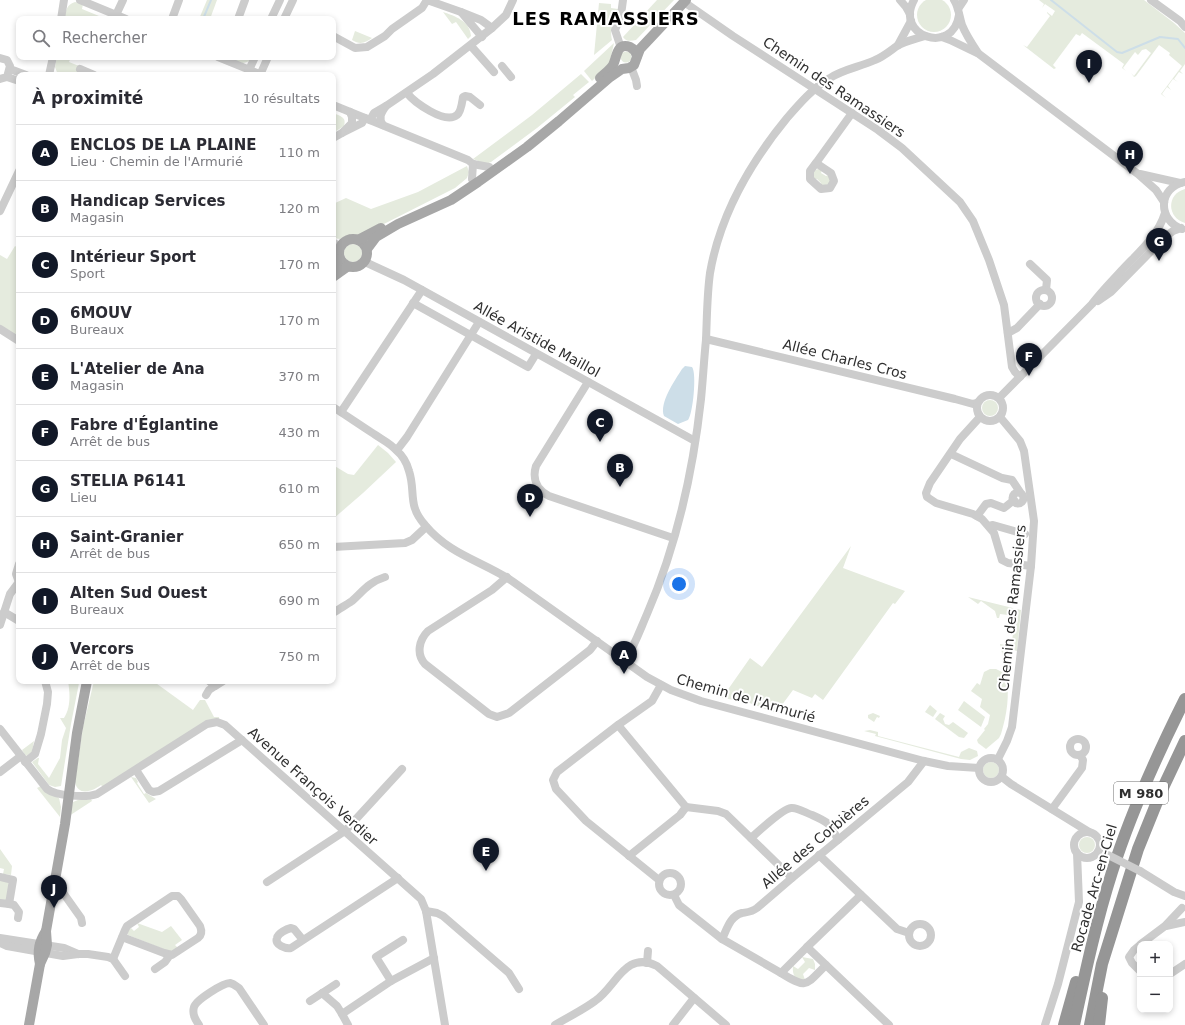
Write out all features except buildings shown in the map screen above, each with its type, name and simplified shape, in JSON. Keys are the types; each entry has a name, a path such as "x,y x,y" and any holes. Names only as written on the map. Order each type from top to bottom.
{"highway":[{"name":"Rocade Arc-en-Ciel","path":"1074,1025 1082,986 1106,890 1133,813 1151,768 1185,699"},
{"name":"Rocade Arc-en-Ciel","path":"1090,1025 1102,964 1138,849 1158,799 1185,741"},
{"path":"1064,1025 1101,898 1106,890"},
{"path":"1099,1025 1107,966 1116,930 1115,921"}],"main road":[{"path":"358,240 415,210 446,196 489,167 555,117 587,90 610,68 615,59 616,52 626,48 682,1"},
{"path":"367,249 376,237 398,224 451,200 491,174 560,121 609,78 622,69 628,68 636,63 637,56 646,42 682,1"},
{"path":"626,48 634,50 637,56"},
{"path":"615,59 618,64 628,68"},
{"path":"336,266 344,263 357,267 365,262 367,258 367,249 362,242 354,239 336,245 344,263"},
{"path":"336,273 344,263"},
{"path":"29,1025 42,948 56,887 77,732 88,684"}],"street":[{"path":"62,16 64,0"},
{"path":"80,0 116,15 123,0"},
{"path":"173,16 179,0"},
{"path":"239,16 245,0"},
{"path":"272,16 279,0"},
{"path":"287,16 293,0"},
{"path":"336,38 356,48 367,48 422,8 427,0 481,20 492,28"},
{"path":"336,136 367,119 374,113 407,93 471,46 506,15 514,0"},
{"path":"623,0 621,15 615,30 626,48"},
{"path":"900,0 906,7 918,32 930,38 942,37 954,29 958,12 964,0"},
{"path":"898,45 910,18 914,0"},
{"path":"954,0 964,30 979,54"},
{"path":"1151,0 1180,21 1185,27"},
{"name":"Chemin des Ramassiers","path":"682,1 878,130 902,148 960,202 970,215 989,260 1004,305 1012,367 1020,377"},
{"path":"461,12 482,37"},
{"path":"625,662 638,636 656,592 673,538 686,486 695,442 701,399 708,292 711,271 716,248 728,214 747,175 764,149 789,116 815,89 842,71 878,59 898,45 925,36"},
{"path":"942,37 979,54 1138,174 1156,190 1164,202"},
{"path":"471,46 494,72"},
{"path":"0,58 9,62 6,75 16,80"},
{"path":"50,72 52,60"},
{"path":"227,60 254,72"},
{"path":"249,70 254,60"},
{"path":"262,72 267,60"},
{"path":"502,66 511,77"},
{"path":"628,68 636,80 636,86"},
{"path":"80,69 87,72"},
{"path":"407,93 427,110 448,117 454,117 459,113 463,98 465,96 470,97 480,106"},
{"path":"336,105 468,160 473,164 489,167"},
{"path":"383,125 380,120 386,106"},
{"path":"342,133 352,124 350,112"},
{"path":"816,162 852,113"},
{"path":"472,179 473,164"},
{"path":"1138,174 1182,183"},
{"path":"0,210 16,177"},
{"path":"999,398 1092,304 1104,288 1147,244 1162,221 1165,213 1164,202 1168,192 1171,188 1182,183"},
{"path":"1165,213 1171,222 1183,229"},
{"path":"1092,304 1111,292 1164,237 1172,231 1183,229"},
{"name":"Allée Aristide Maillol","path":"365,262 404,280 695,442"},
{"path":"1030,264 1047,280 1046,290"},
{"path":"341,412 422,290"},
{"path":"1008,333 1017,328 1040,304 1048,304 1051,300 1051,295 1046,290"},
{"path":"1040,304 1037,300 1037,295 1040,291 1046,290"},
{"path":"413,303 528,367 536,354"},
{"path":"397,450 480,322"},
{"path":"0,329 16,339"},
{"name":"Allée Charles Cros","path":"706,339 955,400 974,404 977,403"},
{"path":"588,382 536,466 535,477 538,488 544,494 673,538"},
{"path":"990,394 999,398 1002,401 1003,410 1000,417 990,421 984,420 980,417 976,408 980,398 984,395 990,394"},
{"name":"Chemin de l'Armurié","path":"336,409 397,450 408,468 411,479 412,498 419,517 426,527 442,542 456,552 507,577 625,662 661,685 700,701 924,761 948,766 979,768"},
{"path":"980,417 960,440 927,488 926,493 928,497 936,503 978,516 989,526 995,537 1002,560 1008,563 1031,566"},
{"name":"Chemin des Ramassiers","path":"998,759 1012,727 1031,566 1034,520 1024,451 1020,441 1000,417"},
{"path":"951,454 1002,478 1012,480 1023,495 1023,501 1019,503 1014,500 1004,508 986,504 978,516"},
{"path":"989,526 993,525 1025,534"},
{"path":"336,547 405,542 412,540 426,527"},
{"path":"336,611 347,604 364,588 380,578 385,577"},
{"path":"507,577 492,590 428,631 423,637 420,646 421,658 425,664 489,714 498,717 509,713 590,650 597,641"},
{"path":"0,625 12,591 16,586"},
{"path":"4,612 16,619"},
{"path":"0,772 35,754 47,704 48,692 46,684"},
{"path":"206,695 212,684"},
{"path":"660,880 586,821 556,789 553,780 557,772 652,701 661,685"},
{"name":"Avenue François Verdier","path":"0,729 48,791 84,796 94,795 209,724 217,722 224,724 421,899 426,911 445,1025"},
{"path":"618,725 681,800 686,808"},
{"path":"136,770 149,790 153,792 159,791 242,740"},
{"path":"1052,809 1082,768 1083,760 1080,755"},
{"path":"994,757 998,759 1004,767 1002,777 995,782 987,782 980,776 979,768 981,762 986,758 994,757"},
{"name":"Allée des Corbières","path":"722,938 733,918 754,910 908,782 924,761"},
{"path":"268,882 345,831 402,769"},
{"path":"1002,777 1073,823 1095,834 1100,842 1099,851 1095,856 1089,858 1082,864 1078,871"},
{"path":"686,808 724,813 792,878"},
{"path":"629,856 680,815 686,808"},
{"path":"751,838 784,811 792,808 799,809 826,821 831,826 838,840"},
{"path":"1045,1025 1056,994 1079,898 1078,871 1074,846 1077,832 1073,823"},
{"path":"1077,837 1082,833 1089,832"},
{"path":"1099,851 1153,878 1174,892 1185,896"},
{"path":"1076,853 1082,857 1089,858"},
{"path":"820,855 897,928 909,933"},
{"path":"668,873 673,873 678,876 681,881 681,887 674,895 662,892 660,888 660,880 668,873"},
{"path":"0,877 13,880 9,904"},
{"path":"303,940 398,878"},
{"path":"56,887 81,918 82,923"},
{"path":"1174,892 1183,905 1183,914 1185,918"},
{"path":"674,895 679,905 722,938 796,982 805,983 810,981 826,965"},
{"path":"781,973 861,895"},
{"path":"113,959 122,937 127,926 170,897 178,896 181,899 200,926 201,933 198,938 177,953 170,955 122,937"},
{"path":"0,903 14,905 19,912 18,918"},
{"path":"1144,941 1165,926 1183,905"},
{"path":"426,911 443,916 509,973 519,989"},
{"path":"1165,926 1185,922"},
{"path":"0,938 42,948 63,956 88,954 113,959 125,976"},
{"path":"392,981 376,958 402,940"},
{"path":"0,943 8,946 42,948"},
{"path":"1137,947 1129,958 1132,964 1137,968"},
{"path":"807,948 889,1025"},
{"path":"647,963 648,951"},
{"path":"155,969 165,962 170,955"},
{"path":"342,1014 392,981 434,958"},
{"path":"559,1024 595,1002 623,970 629,965 638,962 656,966 726,1025"},
{"path":"1173,972 1185,964"},
{"path":"199,1025 194,1016 194,1008 196,1003 222,985 229,983 234,984 239,988 264,1025"},
{"path":"310,1001 336,984"},
{"path":"322,993 337,1006 348,1025"},
{"path":"672,1025 694,998"}],"shaded area":[{"path":"931,-1 937,-1 946,3 951,15 946,27 934,32 922,27 917,15 922,3"},
{"path":"207,0 217,0 211,16 200,16"},
{"path":"657,0 674,0 636,40 629,41 624,39 623,37"},
{"path":"1039,0 1144,0 1185,33 1185,64 1180,71 1183,74 1179,72 1174,79 1178,82 1173,79 1168,86 1171,90 1167,87 1162,94 1166,98 1161,94 1182,66 1169,55 1170,53 1159,45 1134,77 1131,73 1134,76 1151,53 1146,49 1142,50 1138,55 1135,52 1123,68 1126,71 1122,68 1124,64 1082,33 1080,36 1076,34 1053,65 1056,68 1054,69 1023,45 1027,47 1050,16 1047,12 1052,16 1055,11 1045,4 1042,8 1044,4"},
{"path":"75,2 83,4 82,9 99,16 65,16 68,7"},
{"path":"599,3 611,4 611,8 618,9 611,30 612,40 594,55"},
{"path":"443,12 457,17 465,23 468,26 471,36 468,39 456,22 452,24"},
{"path":"355,31 372,38 362,43 355,42 352,40"},
{"path":"614,43 609,65 592,81 584,71"},
{"path":"624,52 628,52 630,53 630,61 624,62 621,59 621,55"},
{"path":"56,60 70,60 69,62 79,66 77,72 57,72 55,67"},
{"path":"232,60 250,60 245,63"},
{"path":"581,74 589,82 573,95 575,97 537,128 491,162 486,164 473,159 532,115"},
{"path":"336,114 344,119 344,126 336,131"},
{"path":"467,166 469,172 467,178 455,188 372,230 360,235 348,235 340,239 336,238 336,203 346,198 371,209 418,192"},
{"path":"818,169 822,170 821,173 830,177 830,184 821,186 821,183 817,179 813,179 814,171"},
{"path":"1185,189 1185,223 1175,216 1171,206 1174,196"},
{"path":"353,244 359,247 362,253 359,259 353,262 347,259 344,253 347,247"},
{"path":"15,246 16,247 16,336 0,326 0,255 7,259"},
{"path":"685,366 692,367 693,371 693,402 688,420 678,424 664,416 663,411 666,398 672,385"},
{"path":"990,400 996,402 998,408 996,414 990,416 984,414 982,408 984,402"},
{"path":"378,445 396,462 336,516 336,467 348,474 354,475"},
{"path":"851,546 843,568 905,591 895,604 893,603 823,700 815,694 812,698 793,690 776,713 747,702 722,698 750,658 762,667"},
{"path":"968,597 1021,610 1017,651 1013,650 1009,664 1004,658 1000,644 1011,646 1016,616 1000,614 999,618 997,618 995,611 981,601 978,604"},
{"path":"990,669 996,669 1006,674 1008,697 1001,734 999,738 986,749 978,743 977,740 985,730 984,729 988,724 990,715 980,707 982,699 971,691 977,683 980,685 984,672"},
{"path":"68,684 79,684 61,786 55,787 49,785 32,762 39,758 38,764 49,778 60,758 62,740 66,728 60,718 64,718 68,709"},
{"path":"93,684 157,684 193,710 200,700 205,700 214,717 219,717 219,719 103,787 101,785 90,791 79,790 75,782 83,727"},
{"path":"964,701 985,717 981,727 958,710"},
{"path":"930,705 937,711 933,717 925,712"},
{"path":"873,713 880,716 879,718 877,717 874,722 868,718 868,715"},
{"path":"940,713 945,716 943,719 945,724 949,725 953,722 968,733 964,738 959,737 935,719"},
{"path":"870,730 878,732 878,736 959,757 961,752 969,748 977,751 978,756 970,760 961,759 875,736 876,734 864,731"},
{"path":"34,741 32,752 26,756 22,750"},
{"path":"988,762 994,762 999,767 997,776 994,778 988,778 983,773 983,767"},
{"path":"131,777 136,778 137,783 144,794 146,793 156,799 149,803"},
{"path":"41,786 59,798 61,807 60,817 37,788"},
{"path":"91,799 92,801 69,816 73,802"},
{"path":"1084,837 1090,837 1095,842 1093,851 1090,853 1084,853 1079,848 1079,842"},
{"path":"0,849 12,866 11,875 3,874 4,869 0,868"},
{"path":"0,880 9,882 6,900 0,900"},
{"path":"137,923 162,932 171,926 182,940 175,945 178,948 171,952 128,935 128,929 131,928 134,931 139,927"},
{"path":"802,957 813,959 815,964 815,970 809,968 803,974 805,980 797,978 793,972 793,966 798,969 805,962"}],"waterway":[{"path":"204,16 211,0"},
{"path":"1051,0 1117,52 1122,53 1160,37 1178,39 1185,48"}],"place":[{"name":"Alten Sud Ouest","path":"1089,83"},
{"name":"Saint-Granier","path":"1130,174"},
{"name":"STELIA P6141","path":"1159,261"},
{"name":"Fabre d'Églantine","path":"1029,376"},
{"name":"Intérieur Sport","path":"600,442"},
{"name":"Handicap Services","path":"620,487"},
{"name":"6MOUV","path":"530,517"},
{"name":"ENCLOS DE LA PLAINE","path":"624,674"},
{"name":"L'Atelier de Ana","path":"486,871"},
{"name":"Vercors","path":"54,908"}],"district":[{"name":"LES RAMASSIERS","path":"606,19"}]}
